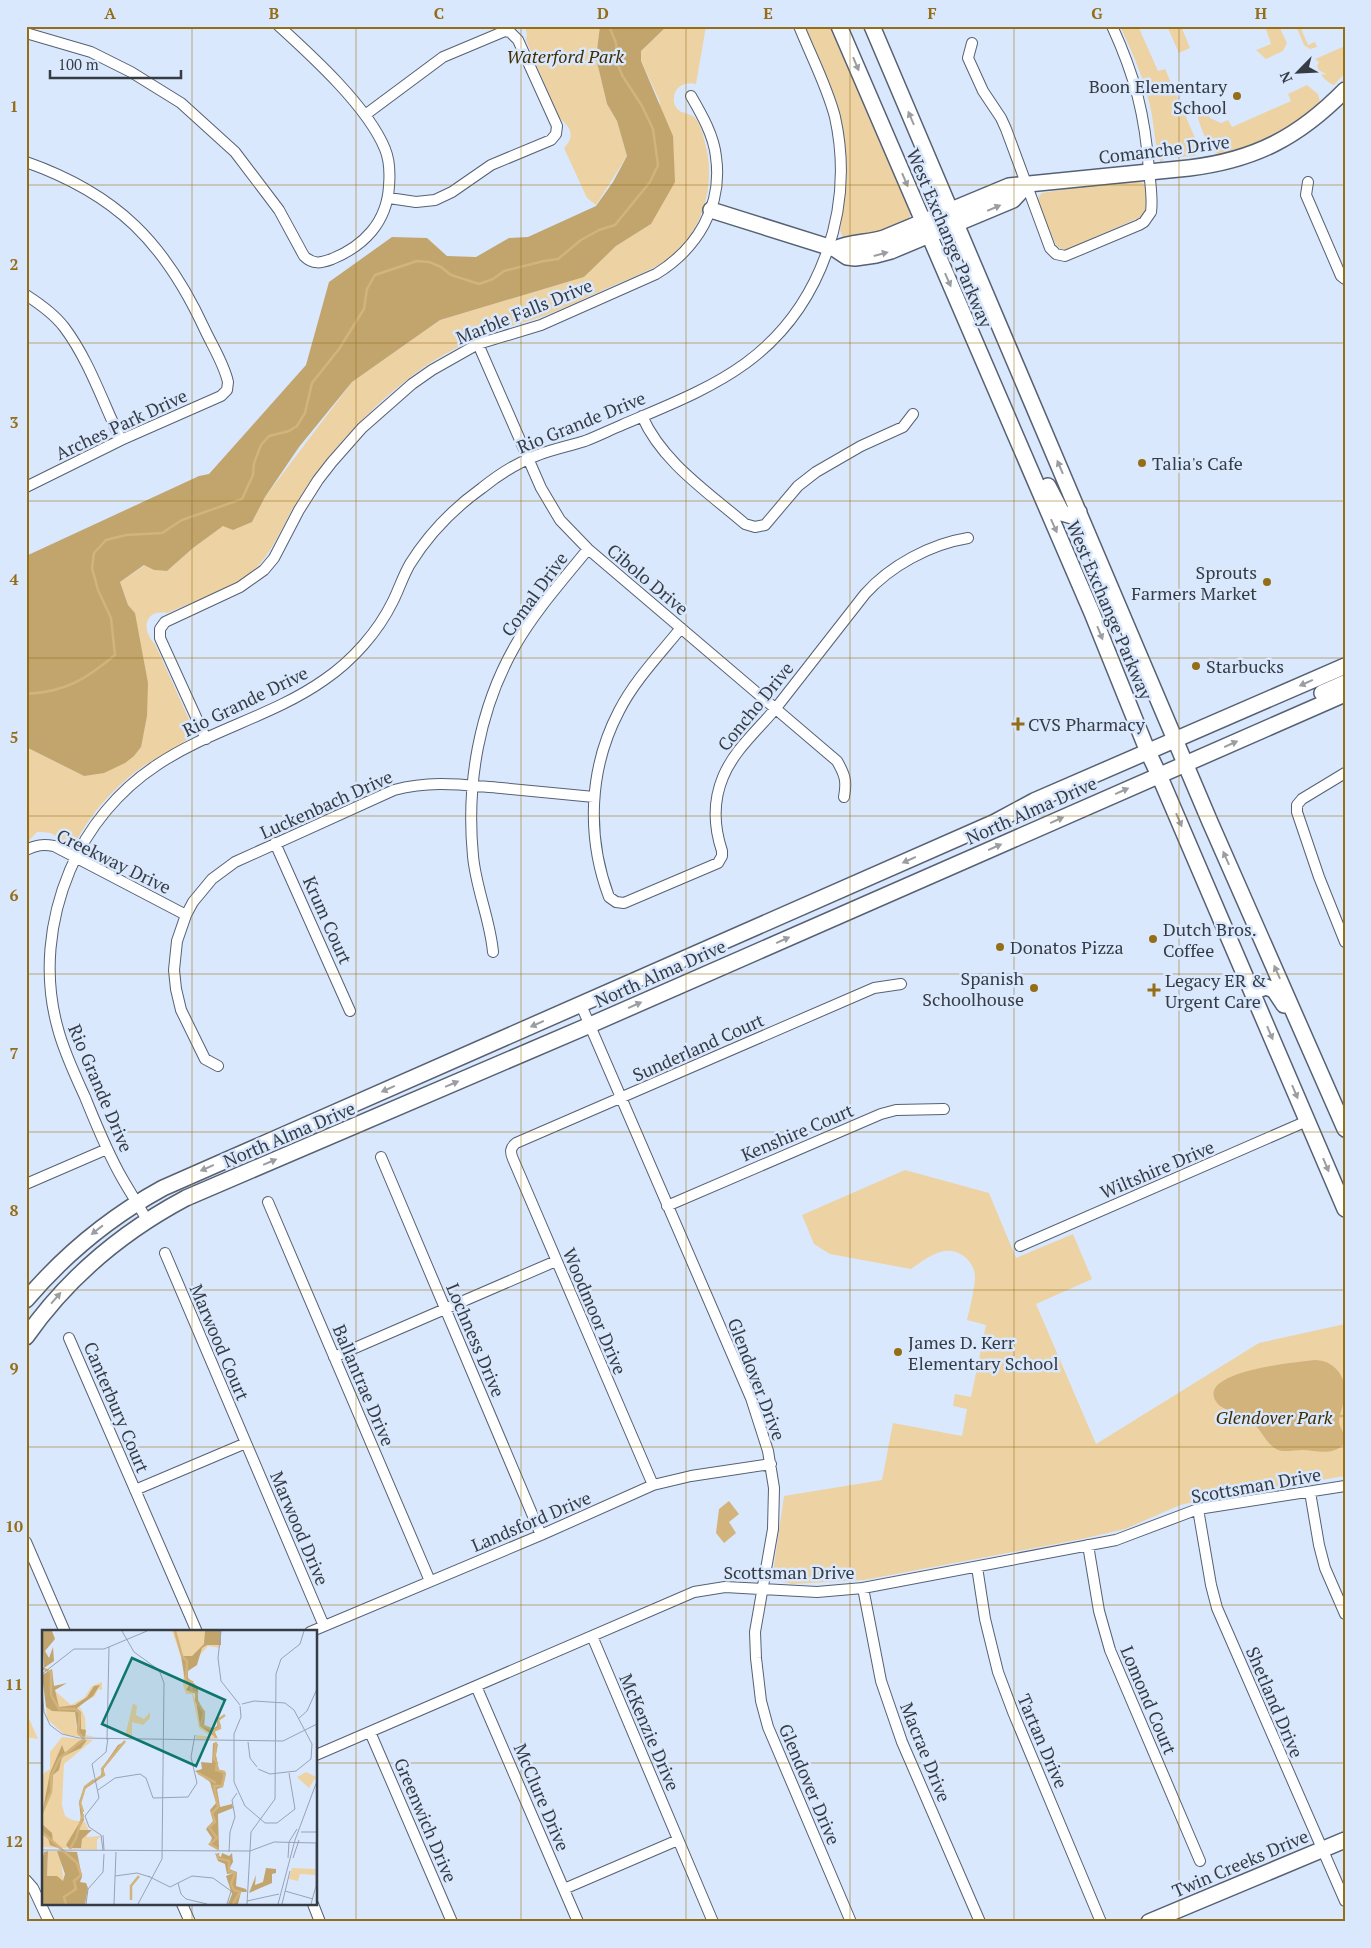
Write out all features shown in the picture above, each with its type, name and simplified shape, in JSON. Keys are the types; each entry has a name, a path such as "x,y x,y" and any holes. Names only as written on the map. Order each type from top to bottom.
{"main road":[{"name":"West Exchange Parkway","path":"840,26 1092,613 1148,752 1345,1209"},
{"path":"862,26 870,44 888,64"},
{"name":"West Exchange Parkway","path":"872,26 1186,764 1345,1129"},
{"name":"Comanche Drive","path":"1026,186 1092,176 1215,165 1261,151 1282,141 1312,121 1345,90"},
{"path":"711,210 832,248 846,257 864,257 891,251 926,229 954,218 1013,200 1026,186"},
{"path":"990,378 1016,416 1059,509 1067,516 1072,516 1079,512"},
{"name":"North Alma Drive","path":"26,1300 70,1253 105,1224 137,1202 193,1174 953,840 1011,814 1026,804 1345,666"},
{"path":"1286,720 1301,703 1345,683"},
{"name":"North Alma Drive","path":"26,1337 49,1307 79,1274 112,1245 147,1220 193,1195 590,1025 1345,694"},
{"path":"953,840 963,861"},
{"path":"1252,992 1266,987 1274,990 1280,996 1306,1054 1320,1071"},
{"name":"Twin Creeks Drive","path":"1149,1922 1345,1840"}],"street":[{"path":"26,33 91,52 132,72 181,104 235,152 279,210 304,256 310,262 320,263 346,253 365,240 377,225 388,198 390,172 385,149 366,115 312,56 279,26"},
{"name":"Rio Grande Drive","path":"147,1220 107,1149 63,1046 52,1002 49,968 52,932 58,905 75,858 100,818 132,784 167,759 307,692 341,667 367,640 386,614 406,570 430,536 483,487 541,453 596,436 716,382 742,366 761,351 794,314 832,248 838,218 841,183 839,140 828,94 799,26"},
{"path":"972,43 968,58 983,91 1004,124 1050,248 1056,254 1064,256 1144,222 1149,218 1152,205 1142,109 1112,26"},
{"path":"366,115 444,56 501,33 510,32 518,40 557,126 556,134 551,140 491,165 452,192 435,200 416,202 388,198"},
{"name":"Marble Falls Drive","path":"206,739 160,638 162,625 240,587 264,570 283,544 318,480 362,428 412,384 432,370 478,344 541,325 656,274 671,265 692,244 711,210 716,191 716,156 702,115 691,96"},
{"name":"Arches Park Drive","path":"26,162 76,182 97,194 125,216 146,236 175,273 196,309 227,378 228,388 220,396 121,440 26,487"},
{"path":"1308,182 1306,194 1341,276 1345,278"},
{"path":"26,295 44,307 63,326 79,350 121,440"},
{"name":"Cibolo Drive","path":"478,344 528,459 550,504 574,536 837,761 844,773 847,784 844,797"},
{"path":"642,416 656,442 674,463 745,524 755,527 765,525 798,486 816,472 854,449 903,427 913,414"},
{"name":"Concho Drive","path":"594,797 594,829 600,868 609,897 616,902 624,903 718,863 722,852 715,813 718,792 722,778 733,758 865,594 882,576 905,561 954,540 968,538"},
{"name":"Comal Drive","path":"494,952 491,931 473,857 473,786 477,750 486,716 506,664 535,616 588,549"},
{"path":"594,797 602,752 619,710 681,628"},
{"path":"1345,773 1308,794 1297,805 1302,829 1345,942"},
{"name":"Luckenbach Drive","path":"218,1066 204,1059 182,1010 176,989 175,955 180,928 186,915 201,891 226,867 394,790 416,784 433,783 594,797"},
{"name":"Krum Court","path":"275,843 350,1011"},
{"name":"Creekway Drive","path":"26,850 37,845 46,844 54,846 186,915"},
{"name":"Sunderland Court","path":"511,1148 516,1143 874,988 901,984"},
{"name":"Glendover Drive","path":"581,1005 751,1398 762,1428 774,1481 774,1511 755,1632 761,1700 768,1727 851,1922"},
{"name":"Kenshire Court","path":"668,1206 881,1114 896,1110 944,1109"},
{"name":"Wiltshire Drive","path":"1020,1246 1307,1122"},
{"name":"Woodmoor Drive","path":"511,1148 511,1153 556,1261 653,1485"},
{"path":"26,1184 107,1149"},
{"name":"Lochness Drive","path":"380,1157 541,1535"},
{"name":"Ballantrae Drive","path":"268,1202 430,1581"},
{"name":"Marwood Court","path":"165,1253 246,1443"},
{"path":"334,1357 556,1261"},
{"name":"Canterbury Court","path":"69,1338 196,1630"},
{"path":"135,1490 246,1443"},
{"name":"Marwood Drive","path":"246,1443 324,1626"},
{"name":"Landsford Drive","path":"315,1630 541,1535 653,1485 691,1476 771,1464"},
{"name":"Scottsman Drive","path":"318,1754 694,1592 725,1588 762,1588 817,1592 863,1588 1088,1546 1129,1536 1198,1510 1345,1486"},
{"path":"1310,1492 1325,1568 1345,1614"},
{"name":"Shetland Drive","path":"1198,1510 1211,1585 1217,1608 1345,1902"},
{"path":"26,1542 64,1630"},
{"name":"Lomond Court","path":"1088,1546 1099,1611 1110,1650 1200,1861"},
{"name":"Tartan Drive","path":"977,1566 985,1619 998,1672 1013,1712 1102,1922"},
{"name":"Macrae Drive","path":"863,1588 881,1681 902,1742 980,1922"},
{"name":"McKenzie Drive","path":"592,1636 713,1922"},
{"name":"McClure Drive","path":"476,1686 578,1922"},
{"name":"Greenwich Drive","path":"370,1732 452,1922"},
{"path":"564,1889 678,1840"},
{"path":"26,1880 36,1894 49,1922"},
{"path":"183,1906 190,1922"},
{"path":"314,1906 320,1922"}],"green space":[{"name":"Waterford Park","path":"525,26 600,26 596,58 607,104 617,121 627,156 596,205 587,198 564,148 568,144 571,135 569,128 559,118 526,40"},
{"path":"667,26 706,26 696,84 683,85 677,89 674,97 674,102 678,109 698,122 703,134 708,159 709,176 707,192 697,224 689,238 665,261 643,273 544,316 495,331 453,350 422,368 381,402 351,431 324,463 294,506 270,550 258,566 227,588 167,613 153,614 149,617 147,622 148,633 155,644 192,726 194,732 191,736 139,769 121,784 88,821 76,842 68,845 50,833 37,832 26,844 26,747 84,776 135,613 128,605 120,582 145,565 154,570 167,571 193,548 223,526 252,522 265,497 352,382 440,320 584,277 616,246 651,224 660,102 641,61 641,51"},
{"path":"805,26 831,26 911,209 910,217 896,228 885,232 843,238 840,230 847,177 845,144 837,102"},
{"path":"1120,26 1138,26 1158,71 1165,69 1199,147 1195,156 1164,158 1161,163 1144,85"},
{"path":"1167,26 1181,26 1190,48 1179,53"},
{"path":"1265,26 1279,26 1287,43 1283,51 1266,59 1256,50 1271,44"},
{"path":"1296,26 1300,26 1308,45 1315,42 1317,47 1310,49 1304,45"},
{"path":"1345,46 1345,73 1334,85 1323,77 1317,66 1319,62 1315,59"},
{"path":"1307,85 1318,94 1320,102 1301,120 1288,128 1246,148 1220,156 1208,143 1197,114 1201,108 1206,110 1210,118 1221,123 1228,120 1232,127 1291,101 1288,94"},
{"path":"1138,180 1145,185 1147,212 1143,216 1068,249 1061,249 1056,245 1037,203 1042,193 1107,182"},
{"name":"Glendover Park","path":"905,1170 989,1193 1016,1258 1073,1234 1092,1279 1036,1304 1096,1444 1259,1343 1345,1324 1345,1476 1212,1498 1180,1505 1125,1529 1082,1539 864,1580 792,1584 772,1579 784,1496 882,1480 893,1423 962,1436 967,1409 953,1406 955,1394 971,1397 986,1325 967,1320 975,1278 970,1262 959,1253 944,1251 930,1256 911,1269 830,1254 814,1244 802,1215"},
{"path":"26,1712 38,1739 26,1737"}],"shaded area":[{"path":"600,26 667,26 641,51 641,61 673,136 675,182 651,224 616,246 584,277 440,320 352,382 299,447 265,497 252,522 233,530 223,526 193,548 167,571 154,570 144,565 120,582 128,605 135,613 148,683 147,716 141,747 134,756 125,763 104,773 84,776 26,747 26,556 199,476 209,474 306,365 329,282 392,237 427,238 447,256 476,257 509,238 528,237 596,206 613,182 627,156 617,121 607,104 596,58"},
{"path":"1315,1360 1333,1366 1344,1382 1345,1395 1339,1424 1345,1440 1342,1446 1333,1451 1285,1451 1276,1449 1269,1444 1253,1423 1217,1403 1214,1392 1220,1383 1233,1376 1271,1366"},
{"path":"729,1501 739,1514 729,1522 736,1533 724,1543 716,1533 719,1509"}],"waterway":[{"path":"26,694 40,693 75,683 115,655 111,618 98,590 92,568 94,553 106,540 126,535 162,533 182,520 242,499 253,475 254,463 261,445 269,436 289,431 297,426 305,413 312,383 339,349 364,309 367,289 375,275 417,261 429,262 441,267 451,275 479,284 493,279 504,271 558,259 581,240 599,230 615,225 650,182 658,165 653,129 642,106 622,75 618,65 616,43 609,26"},
{"path":"1340,1416 1345,1416"}],"place":[{"name":"Boon Elementary School","path":"1237,96"},
{"name":"Talia's Cafe","path":"1142,463"},
{"name":"Sprouts Farmers Market","path":"1267,582"},
{"name":"Starbucks","path":"1196,666"},
{"name":"CVS Pharmacy","path":"1018,724"},
{"name":"Dutch Bros. Coffee","path":"1153,939"},
{"name":"Donatos Pizza","path":"1000,947"},
{"name":"Spanish Schoolhouse","path":"1034,988"},
{"name":"Legacy ER & Urgent Care","path":"1154,990"},
{"name":"James D. Kerr Elementary School","path":"898,1352"}]}
